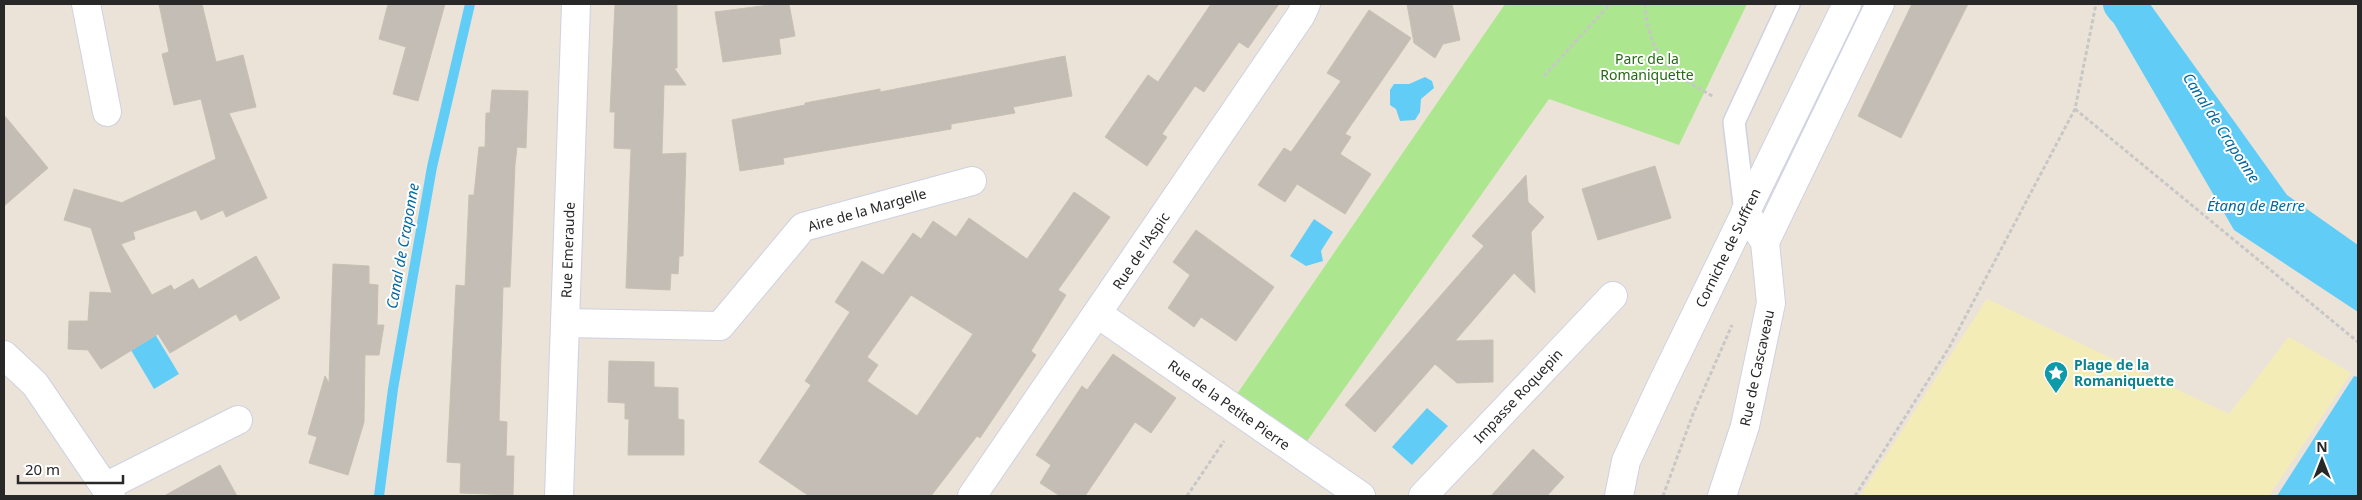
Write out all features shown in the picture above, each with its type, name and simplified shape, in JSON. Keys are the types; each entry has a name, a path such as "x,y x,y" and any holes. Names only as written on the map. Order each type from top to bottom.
{"street":[{"path":"86,4 107,112"},
{"name":"Rue Emeraude","path":"559,496 576,4"},
{"name":"Rue de l'Aspic","path":"972,496 1301,15 1306,4"},
{"name":"Corniche de Suffren","path":"1619,496 1626,461 1847,4"},
{"path":"1765,242 1880,4"},
{"name":"Aire de la Margelle","path":"566,323 720,326 803,227 972,181"},
{"name":"Rue de Cascaveau","path":"1722,496 1745,426 1771,303 1765,242 1745,212"},
{"name":"Impasse Roquepin","path":"1423,496 1613,296"},
{"name":"Rue de la Petite Pierre","path":"1098,314 1361,496"},
{"path":"4,355 36,384 108,492 238,420"}],"lane":[{"path":"1745,212 1734,122 1789,4"}],"path":[{"path":"1544,76 1610,4"},
{"path":"1645,4 1646,20 1662,60 1693,86 1739,110"},
{"path":"1856,496 1950,346 2075,109 2096,4"},
{"path":"2075,109 2358,342"},
{"path":"1663,496 1693,414 1732,323"},
{"path":"1187,496 1242,415"}],"green space":[{"name":"Parc de la Romaniquette","path":"1505,4 1747,4 1679,145 1549,99 1305,444 1237,394"}],"sand":[{"name":"Plage de la Romaniquette","path":"1987,299 2229,414 2289,337 2351,373 2269,496 1860,496"}],"water":[{"name":"Étang de Berre","path":"2140,4 2150,4 2287,195 2358,245 2358,312 2234,230 2112,20"},
{"path":"1425,77 1432,81 1434,88 1421,99 1420,112 1415,120 1400,121 1396,109 1390,105 1390,90 1394,84 1409,84"},
{"path":"1314,219 1333,232 1321,251 1323,261 1306,266 1290,256"},
{"path":"152,329 179,374 154,389 122,335"},
{"path":"2354,376 2358,377 2358,496 2277,496"},
{"path":"1427,408 1448,426 1412,465 1392,447"}],"building":[{"path":"159,4 202,4 216,62 243,55 256,107 229,113 267,198 226,217 223,210 201,220 196,210 133,232 135,239 121,244 152,295 171,285 174,290 193,279 199,289 256,256 280,298 240,321 236,314 170,353 158,334 101,369 88,350 68,349 69,321 88,321 90,292 112,293 91,228 64,220 74,189 123,203 216,159 201,99 174,105 162,54 169,52"},
{"path":"388,4 445,4 418,101 393,94 406,47 379,39"},
{"path":"615,4 677,4 677,68 674,68 686,85 664,85 662,154 686,153 683,256 679,256 678,274 671,273 670,290 626,288 631,149 614,148 615,112 610,112"},
{"path":"789,4 795,36 779,39 781,54 723,62 715,12"},
{"path":"1211,4 1279,4 1248,48 1239,42 1204,92 1195,86 1162,134 1167,137 1147,166 1105,137 1148,75 1158,82"},
{"path":"1407,4 1452,4 1460,40 1443,44 1435,58 1414,43"},
{"path":"1912,4 1968,4 1901,138 1858,116"},
{"path":"1369,10 1411,38 1345,134 1351,137 1340,154 1371,174 1345,214 1297,184 1285,202 1258,185 1284,148 1291,152 1341,81 1327,73"},
{"path":"1065,56 1072,96 1013,107 1015,113 951,124 951,129 783,158 784,164 740,171 732,120 805,105 805,103 880,89 880,92"},
{"path":"492,90 528,91 526,148 517,147 515,165 510,287 503,287 499,421 507,422 506,456 514,456 513,495 460,493 461,463 447,462 456,285 465,286 469,195 474,195 479,147 485,147 486,113 490,113"},
{"path":"4,115 48,168 4,206"},
{"path":"1655,166 1671,218 1598,240 1582,189"},
{"path":"1526,175 1528,202 1544,217 1531,232 1535,293 1514,273 1455,341 1493,340 1493,382 1457,383 1435,364 1375,432 1345,405 1484,246 1472,236"},
{"path":"1074,192 1110,217 1058,290 1066,295 1031,351 1036,355 980,438 977,436 931,496 809,496 759,462 811,385 805,381 850,312 835,302 862,261 883,275 913,233 921,239 933,221 956,237 969,218 1027,259","holes":["911,295 973,334 917,416 867,381 878,365 867,357"]},
{"path":"1196,230 1274,287 1236,341 1201,317 1194,327 1168,308 1190,275 1173,262"},
{"path":"333,264 369,266 369,284 378,285 377,325 384,325 379,355 365,355 364,422 348,475 309,463 317,437 308,434 325,376 329,383"},
{"path":"1113,354 1176,398 1151,433 1135,422 1085,496 1060,496 1040,483 1051,465 1036,455 1082,386 1087,390"},
{"path":"609,361 654,362 654,387 678,388 678,419 684,420 684,455 628,455 629,419 625,419 625,403 608,402"},
{"path":"1533,449 1564,477 1547,496 1491,496"},
{"path":"220,465 237,496 164,496"}],"waterway":[{"name":"Canal de Craponne","path":"379,496 393,389 432,167 470,4"},
{"name":"Canal de Craponne","path":"2121,4 2124,8"}],"place":[{"name":"Plage de la Romaniquette","path":"2056,394"}]}
